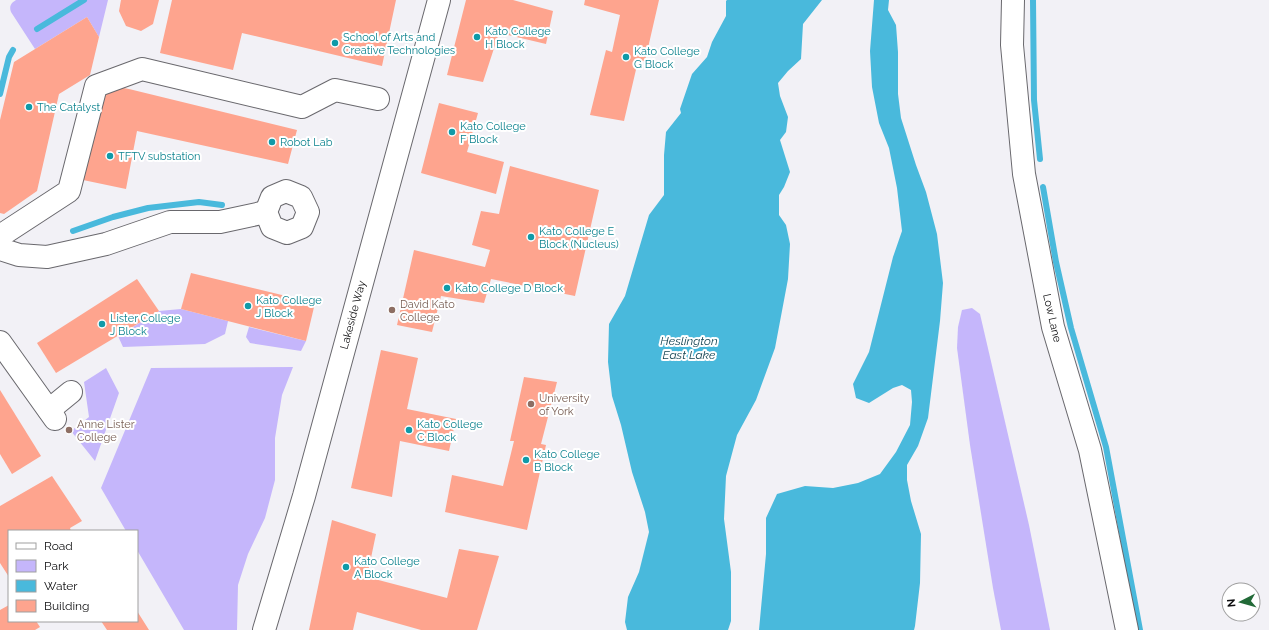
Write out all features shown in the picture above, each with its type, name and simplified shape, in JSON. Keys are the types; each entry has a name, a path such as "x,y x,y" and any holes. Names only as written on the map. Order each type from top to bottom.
{"street":[{"name":"Lakeside Way","path":"264,630 304,496 439,0"},
{"name":"Low Lane","path":"1014,0 1012,45 1024,174 1053,327 1090,450 1127,630"},
{"path":"0,236 69,191 96,86 142,69 302,107 335,90 378,99"},
{"path":"0,249 18,255 47,257 106,244 170,222 220,222 266,212"},
{"path":"0,342 52,414 71,392"}],"green space":[{"path":"16,0 108,0 99,37 87,17 35,49 11,12 11,5"},
{"path":"972,308 980,314 1029,525 1050,630 1001,630 970,445 957,348 958,327 962,310"},
{"path":"181,309 228,321 225,334 205,344 123,347 118,336 159,311"},
{"path":"249,327 306,341 301,351 250,343 246,337"},
{"path":"293,367 282,395 275,438 275,480 265,518 248,554 238,585 237,630 184,630 138,552 138,530 125,530 101,488 151,368"},
{"path":"106,368 119,393 95,461 71,431 89,417 84,382"}],"water":[{"name":"Heslington East Lake","path":"727,0 822,0 803,24 801,59 778,83 780,96 788,117 786,132 780,140 790,172 779,195 779,215 786,225 790,244 788,279 775,348 756,400 737,435 726,476 724,519 731,572 731,621 728,630 627,630 625,622 628,597 639,572 649,532 645,512 632,472 621,425 612,396 608,362 609,324 625,296 649,215 664,195 664,155 666,132 681,113 680,109 692,74 707,57 712,42 726,16"},
{"path":"874,0 889,0 888,10 896,25 898,52 898,94 901,118 926,192 937,234 943,283 940,321 928,418 918,446 907,465 907,480 911,501 921,534 920,583 915,626 914,630 759,630 766,554 766,518 777,494 805,486 833,488 858,483 880,474 896,452 910,425 912,402 911,390 902,385 893,388 869,403 856,398 853,384 869,352 893,257 902,231 897,188 889,148 879,123 872,87 870,51"}],"building":[{"path":"121,0 159,0 153,24 141,31 126,26 119,11"},
{"name":"School of Arts and Creative Technologies","path":"172,0 396,0 382,66 242,33 233,70 160,53"},
{"name":"Kato College H Block","path":"466,0 513,0 553,11 546,44 499,33 483,82 447,75"},
{"name":"Kato College G Block","path":"585,0 659,0 645,61 638,61 624,121 590,115 606,50 612,52 620,15 584,5"},
{"name":"The Catalyst","path":"87,17 99,37 90,75 59,94 37,191 4,214 0,213 0,120 14,62"},
{"path":"118,87 297,130 288,164 137,131 126,189 83,180 95,123 105,95 110,89"},
{"name":"Kato College F Block","path":"439,103 478,113 467,152 504,162 496,194 421,173"},
{"name":"Kato College E Block (Nucleus)","path":"510,166 599,190 575,296 491,279 484,303 441,296 432,332 397,325 414,250 485,267 490,250 472,245 481,211 499,214"},
{"name":"Kato College J Block","path":"191,273 315,303 306,341 181,309"},
{"name":"Lister College J Block","path":"137,279 159,311 56,373 37,343"},
{"name":"Kato College C Block","path":"381,350 418,358 407,409 456,419 449,451 400,441 392,497 351,488"},
{"name":"Kato College B Block","path":"524,377 557,382 541,444 546,445 527,530 445,512 452,475 503,486 514,441 510,441"},
{"path":"0,390 41,456 12,474 0,454"},
{"path":"52,476 82,521 70,528 71,530 8,530 8,575 0,563 0,506"},
{"name":"Kato College A Block","path":"332,520 376,534 367,577 447,598 459,549 499,556 477,630 421,630 357,612 353,630 309,630"},
{"path":"8,606 8,622 37,622 40,627 35,630 0,630 0,610"},
{"path":"138,613 149,630 107,630 102,622 138,622"}],"waterway":[{"path":"37,29 84,0"},
{"path":"1033,0 1034,100 1040,159"},
{"path":"0,94 9,57 13,50"},
{"path":"1043,187 1056,262 1071,328 1106,447 1140,630"},
{"path":"73,231 113,217 148,208 199,202 222,205"}],"place":[{"name":"Kato College H Block","path":"477,37"},
{"name":"School of Arts and Creative Technologies","path":"335,43"},
{"name":"Kato College G Block","path":"626,57"},
{"name":"The Catalyst","path":"29,107"},
{"name":"Kato College F Block","path":"452,132"},
{"name":"Robot Lab","path":"272,142"},
{"name":"TFTV substation","path":"110,156"},
{"name":"Kato College E Block (Nucleus)","path":"531,237"},
{"name":"Kato College D Block","path":"447,288"},
{"name":"Kato College J Block","path":"248,306"},
{"name":"David Kato College","path":"392,310"},
{"name":"Lister College J Block","path":"102,324"},
{"name":"University of York","path":"531,404"},
{"name":"Anne Lister College","path":"69,430"},
{"name":"Kato College C Block","path":"409,430"},
{"name":"Kato College B Block","path":"526,460"},
{"name":"Kato College A Block","path":"346,567"}]}
